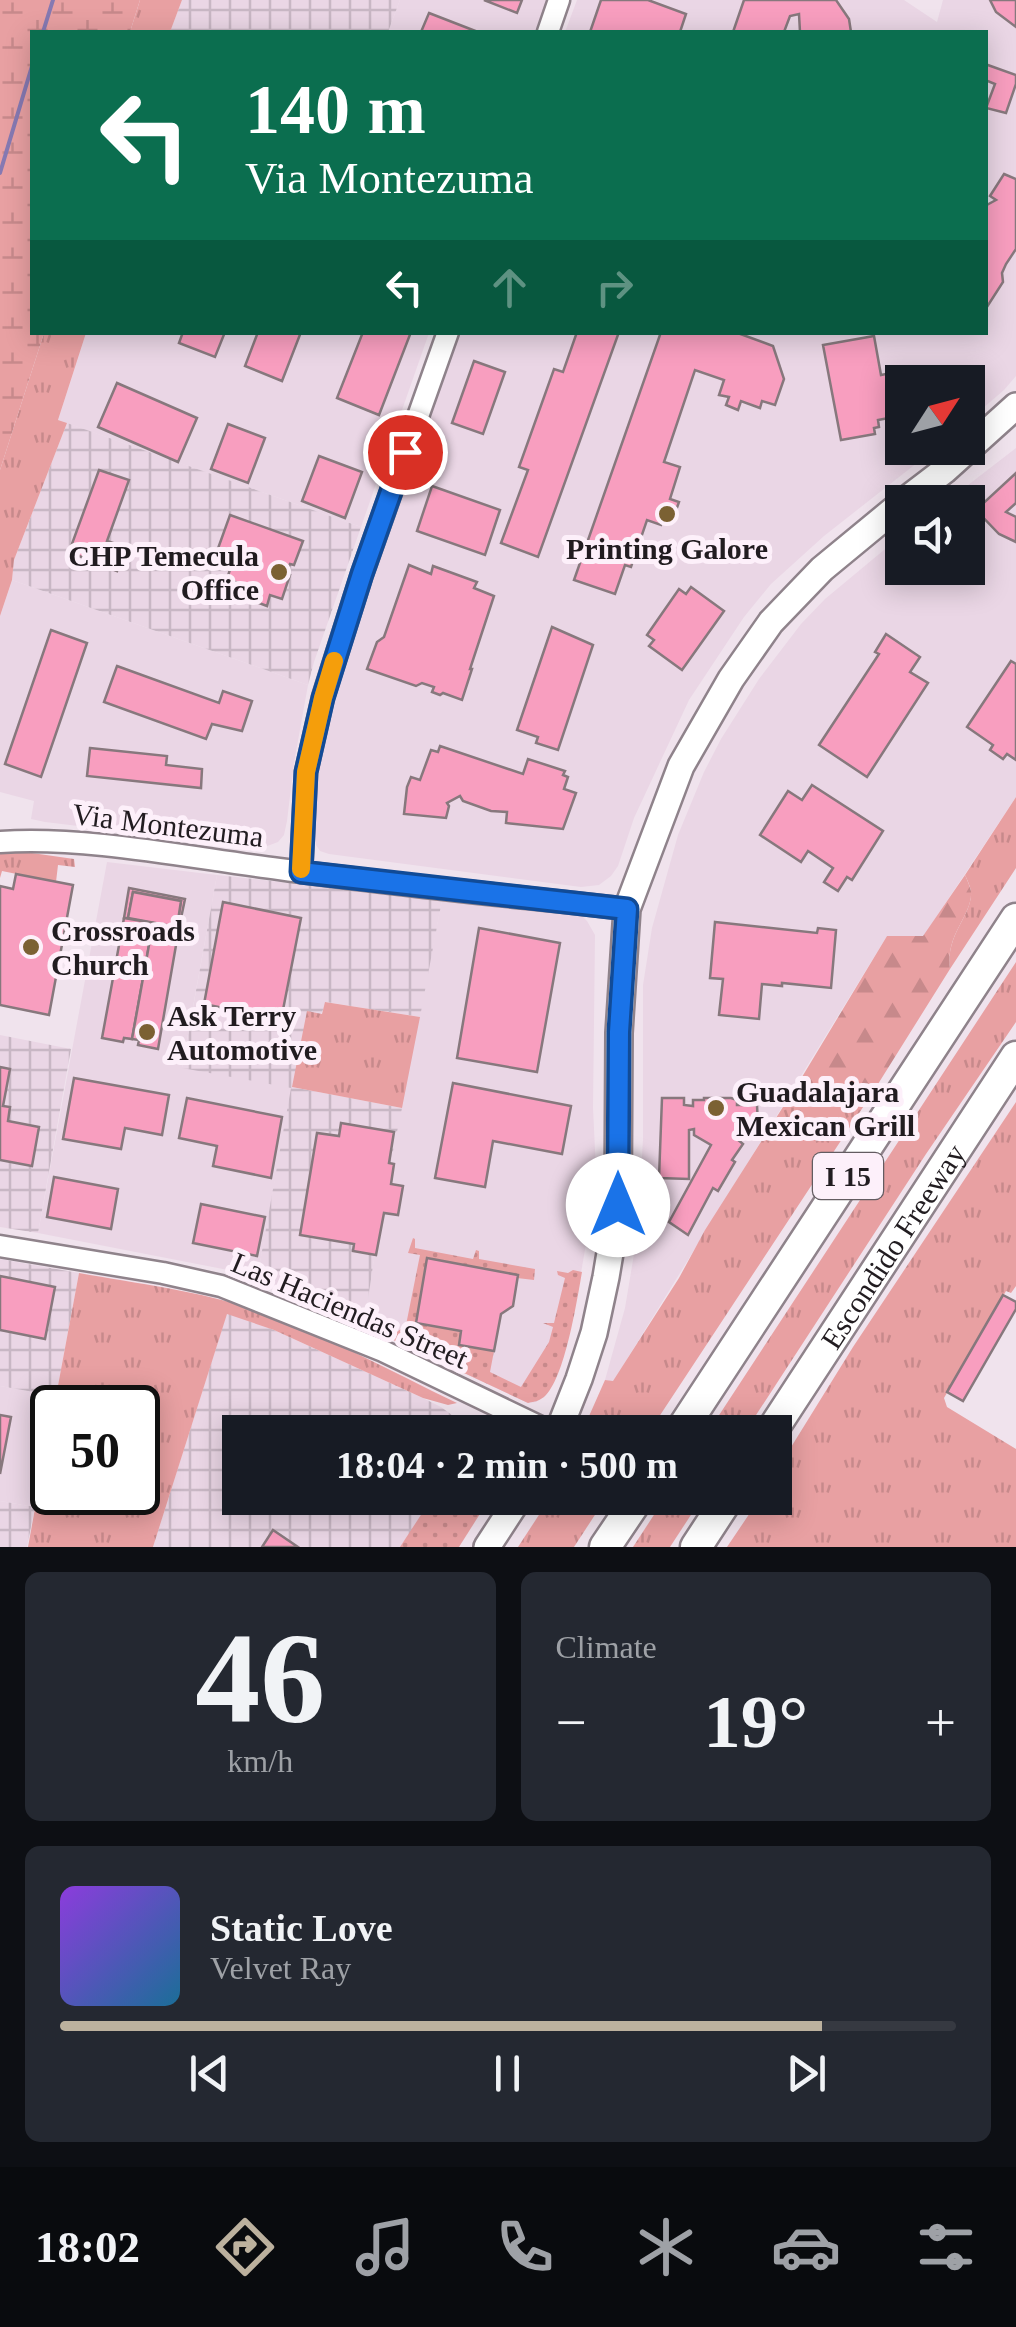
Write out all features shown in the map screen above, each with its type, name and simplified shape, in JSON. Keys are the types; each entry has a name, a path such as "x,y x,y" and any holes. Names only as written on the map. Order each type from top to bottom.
{"highway":[{"name":"I 15","path":"691,1415 1016,918"},
{"name":"Escondido Freeway","path":"781,1415 1016,1057"},
{"path":"605,1547 627,1515"},
{"path":"696,1547 717,1515"}],"main road":[{"path":"926,485 1016,406"},
{"path":"562,1415 594,1333 618,1205 619,1032 627,909 681,766 731,679 771,622 822,569 885,518"},
{"path":"487,1547 508,1515"}],"street":[{"path":"549,30 559,0"},
{"path":"301,872 306,772 323,698 362,574 447,335"},
{"name":"Via Montezuma","path":"0,842 55,842 125,849 627,909"},
{"name":"Las Haciendas Street","path":"0,1246 221,1286 383,1351 518,1415"}],"shaded area":[{"path":"182,0 400,0 389,30 171,30"},
{"path":"400,0 547,0 536,30 389,30"},
{"path":"577,0 904,0 937,22 943,0 1016,0 1016,376 985,406 985,365 885,365 885,465 914,465 824,536 771,584 744,617 689,700 634,818 618,866 599,885 581,887 320,851 312,829 336,685 459,335 988,335 988,30 566,30"},
{"path":"85,335 428,335 361,527 58,420"},
{"path":"67,423 361,527 308,685 12,580 14,560"},
{"path":"1016,448 1016,797 923,937 887,936 613,1382 605,1380 625,1308 637,1236 643,1140 643,985 652,928 678,835 721,739 759,679 825,599 885,549 885,585 985,585 985,485 968,485"},
{"path":"12,580 308,685 287,821 278,842 262,848 45,822 31,819 34,801 0,792 0,616"},
{"path":"107,862 217,875 182,1067 292,1087 257,1279 38,1233"},
{"path":"217,875 442,900 420,1017 326,1002 292,1087 402,1108 383,1199 364,1326 257,1279 291,1088 182,1068"},
{"path":"442,900 581,915 595,935 595,1192 573,1319 561,1363 548,1392 536,1402 528,1403 364,1326 383,1198"},
{"path":"0,1035 71,1049 38,1233 0,1227"},
{"path":"0,1259 79,1273 58,1385 30,1385 30,1391 0,1386"},
{"path":"227,1313 274,1330 452,1415 222,1415 222,1515 456,1515 434,1547 153,1547"},
{"path":"0,1386 30,1391 30,1506 0,1501"},
{"path":"0,1501 30,1506 30,1515 33,1515 27,1547 0,1547"}],"green space":[{"path":"0,0 140,0 131,30 30,30 30,335 43,335 0,470"},
{"path":"140,0 182,0 171,30 131,30"},
{"path":"43,335 85,335 58,420 67,423 14,560 0,616 0,470"},
{"path":"1016,797 1016,868 950,969 951,945 970,900 965,875"},
{"path":"0,852 74,859 75,867 58,865 56,882 2,871 0,878"},
{"path":"965,875 970,900 951,945 950,969 873,1092 836,1106 819,1100 807,1089 802,1077 887,936 923,936"},
{"path":"1016,962 1016,1022 756,1415 719,1415"},
{"path":"325,1002 420,1017 402,1108 292,1087 307,1011 322,1014"},
{"path":"802,1077 815,1097 832,1104 873,1092 660,1415 590,1415 605,1380 613,1381"},
{"path":"1016,1102 1016,1286 1011,1293 1006,1291 944,1398 947,1407 1016,1449 1016,1547 727,1547 749,1515 792,1515 792,1446"},
{"path":"413,1238 415,1248 473,1259 476,1250 479,1259 535,1269 534,1280 427,1258 416,1322 461,1331 459,1345 494,1351 490,1372 521,1387 549,1342 553,1327 543,1323 554,1323 565,1278 557,1271 582,1272 564,1357 544,1397 528,1403 389,1338 406,1325 420,1255 408,1253"},
{"path":"79,1273 194,1293 261,1312 335,1343 457,1403 448,1405 423,1398 274,1330 227,1314 153,1547 28,1547 34,1515 160,1515 160,1385 58,1385"},
{"path":"421,1515 479,1515 459,1547 400,1547"},
{"path":"539,1515 595,1515 574,1547 518,1547"},
{"path":"654,1515 691,1515 670,1547 633,1547"}],"building":[{"path":"484,0 522,0 517,13"},
{"path":"601,0 648,0 686,14 681,30 591,30"},
{"path":"744,0 836,0 849,19 851,30 800,30 799,14 790,16 785,30 734,30"},
{"path":"990,0 1016,0 1016,27 996,12"},
{"path":"429,13 473,30 422,30"},
{"path":"988,65 1016,75 1006,113 988,108 995,84 988,81"},
{"path":"1004,174 1016,179 1016,249 1002,273 1003,282 988,305 988,204 996,200 990,196"},
{"path":"182,335 224,335 215,357 179,343"},
{"path":"257,335 300,335 282,381 245,366"},
{"path":"362,335 410,335 379,415 337,398"},
{"path":"576,335 618,335 538,557 501,543 528,470 519,467 554,369 563,372"},
{"path":"660,335 743,335 773,346 784,379 775,405 762,401 760,408 741,401 738,410 726,405 729,397 719,395 724,380 695,370 664,462 680,467 670,499 679,502 674,516 665,513 661,525 647,520 631,567 625,565 615,594 574,580"},
{"path":"874,336 881,375 885,374 885,419 878,420 875,434 841,440 823,345"},
{"path":"474,361 505,372 483,434 452,423"},
{"path":"117,383 197,418 178,462 98,427"},
{"path":"228,424 265,438 248,483 211,469"},
{"path":"319,456 362,472 345,518 302,501"},
{"path":"99,470 129,480 107,541 125,547 117,571 69,552"},
{"path":"1016,473 1016,503 1006,512 1016,517 1016,542 999,534 985,519 985,502"},
{"path":"432,486 500,510 485,555 417,531"},
{"path":"230,515 303,541 294,565 290,564 286,573 290,575 282,599 270,595 267,606 240,596 244,585 227,579 233,560 216,554"},
{"path":"409,565 431,574 433,566 477,582 474,588 494,596 462,700 432,692 434,687 422,683 416,686 367,669 377,642 384,637"},
{"path":"691,587 724,611 682,670 649,646 654,640 647,635 679,589 686,594"},
{"path":"552,627 593,645 558,750 536,743 538,737 517,730"},
{"path":"51,630 87,643 41,777 5,764"},
{"path":"886,634 920,657 910,672 928,683 867,777 819,745 879,654 875,652"},
{"path":"1011,661 1016,664 1016,760 1007,754 1003,759 990,750 993,745 967,727"},
{"path":"117,666 219,703 223,691 252,701 242,731 212,724 206,739 104,702"},
{"path":"440,746 523,774 528,759 565,771 563,775 568,777 564,789 576,793 563,829 506,823 507,812 491,811 463,801 460,796 447,803 446,818 404,814 411,777 420,780 431,750 438,752"},
{"path":"90,748 167,756 166,765 202,769 201,788 87,776"},
{"path":"812,785 883,831 852,880 847,877 838,891 824,882 833,868 808,851 801,862 760,835 788,791 802,800"},
{"name":"Crossroads Church","path":"16,874 73,885 49,1015 0,1005 0,886 13,889"},
{"path":"129,888 185,899 179,928 181,901 133,892 128,918 124,918"},
{"path":"133,892 181,901 177,927 128,918"},
{"path":"223,902 301,918 281,1020 204,1004"},
{"path":"124,918 153,923 132,1039 124,1038 123,1042 102,1038"},
{"path":"715,922 817,933 818,928 836,930 831,988 762,984 759,1019 719,1015 723,979 710,978"},
{"path":"153,923 179,928 158,1049 138,1045 139,1040 132,1039"},
{"path":"479,928 560,943 537,1072 457,1058"},
{"path":"0,1067 10,1069 3,1106 10,1107 8,1121 39,1127 32,1166 0,1160"},
{"path":"74,1078 169,1095 162,1135 125,1128 121,1149 63,1139"},
{"path":"453,1083 571,1106 562,1154 493,1141 485,1187 435,1178"},
{"path":"187,1098 282,1117 271,1178 213,1166 217,1146 179,1138"},
{"path":"662,1098 684,1098 684,1105 693,1106 693,1100 704,1098 731,1098 737,1100 737,1105 757,1105 758,1125 743,1128 737,1139 743,1144 732,1160 735,1162 718,1191 713,1188 688,1235 669,1222 711,1145 694,1135 694,1129 689,1130 689,1179 659,1178"},
{"path":"341,1123 394,1132 389,1163 394,1164 391,1184 403,1186 398,1215 384,1213 376,1255 353,1251 354,1244 300,1235 317,1133 339,1136"},
{"path":"54,1177 118,1189 111,1229 47,1217"},
{"path":"201,1204 265,1217 257,1256 193,1243"},
{"path":"427,1258 518,1275 513,1306 501,1314 494,1351 459,1345 461,1331 416,1323"},
{"path":"0,1276 55,1287 45,1339 0,1330"},
{"path":"1003,1295 1016,1302 1016,1309 963,1401 947,1392"},
{"path":"0,1415 11,1417 0,1474"},
{"path":"273,1530 298,1547 262,1547"}],"waterway":[{"path":"44,30 53,0"},
{"path":"0,173 30,73"}],"slow traffic":[{"path":"301,869 306,772 334,661"}],"place":[{"name":"Printing Galore","path":"667,514"},
{"name":"CHP Temecula Office","path":"279,572"},
{"name":"Crossroads Church","path":"31,947"},
{"name":"Ask Terry Automotive","path":"147,1032"},
{"name":"Guadalajara Mexican Grill","path":"716,1108"}],"route":[{"path":"405,452 323,698 306,772 301,872 627,909 619,1032 618,1205"}]}
